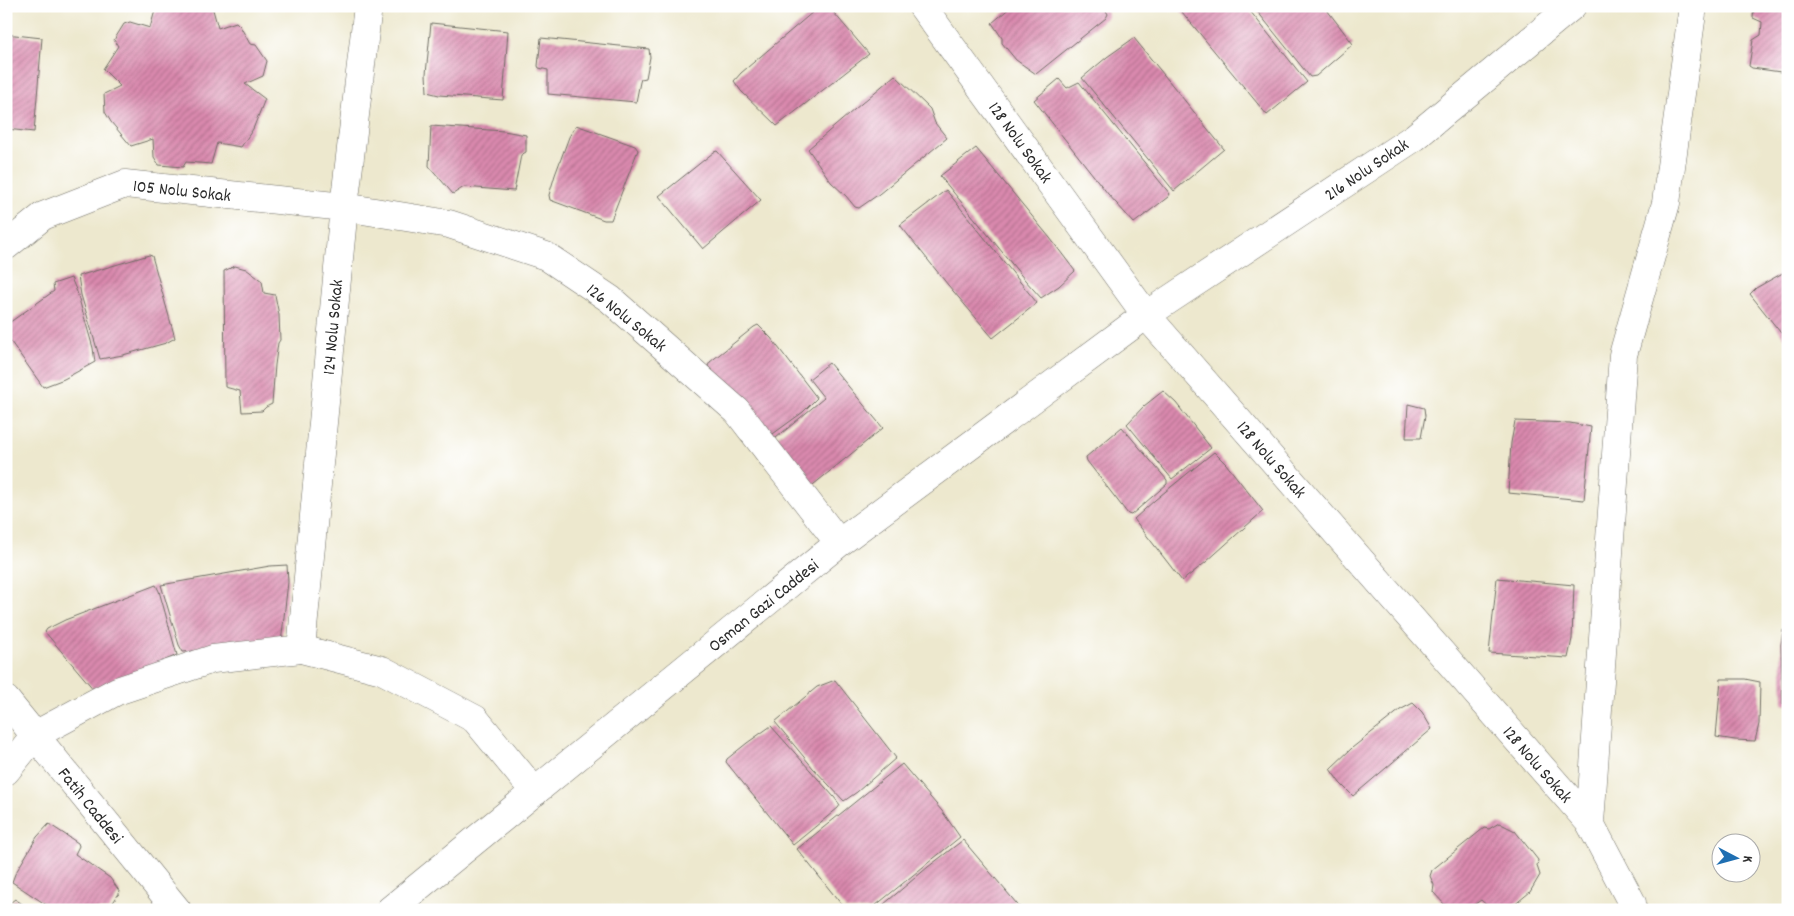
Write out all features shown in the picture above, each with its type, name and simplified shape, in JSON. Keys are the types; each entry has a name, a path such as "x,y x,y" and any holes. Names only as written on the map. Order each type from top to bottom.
{"street":[{"name":"124 Nolu Sokak","path":"301,649 344,207 368,6"},
{"name":"128 Nolu Sokak","path":"922,6 1146,315 1590,823 1632,906"},
{"name":"216 Nolu Sokak","path":"1146,315 1415,137 1572,6"},
{"path":"1590,823 1623,355 1666,203 1693,6"},
{"name":"105 Nolu Sokak","path":"6,246 43,216 125,184 344,207"},
{"name":"126 Nolu Sokak","path":"344,207 449,224 546,256 610,299 738,411 839,543"},
{"name":"Osman Gazi Caddesi","path":"390,910 839,543 1146,315"},
{"path":"6,771 35,735 117,690 213,659 301,649 382,670 475,718 535,792"},
{"name":"Fatih Caddesi","path":"6,700 177,910"}],"building":[{"path":"212,6 218,28 236,22 250,44 256,45 267,61 263,76 245,84 265,99 253,129 241,147 217,143 211,164 186,162 183,167 159,165 154,157 153,139 131,146 105,112 104,94 120,86 103,69 118,46 114,40 124,24 130,22 150,28 156,7"},
{"path":"820,6 828,6 869,54 777,126 741,91 734,81"},
{"path":"1012,6 1103,6 1108,14 1106,18 1036,74 1016,60 1002,43 1002,38 992,23"},
{"path":"1177,6 1246,6 1307,82 1267,115"},
{"path":"1253,6 1324,6 1353,44 1316,76 1310,77"},
{"path":"1754,6 1788,6 1788,73 1749,66 1753,40 1761,35 1762,22 1753,18"},
{"path":"431,23 508,31 503,100 439,95 427,92 426,74"},
{"path":"6,34 42,38 34,132 6,129"},
{"path":"541,38 649,49 650,57 646,78 641,79 636,102 548,94 548,70 538,66"},
{"path":"1134,38 1224,149 1174,191 1082,78"},
{"path":"895,75 930,109 935,123 947,138 879,194 859,208 855,207 831,182 808,149"},
{"path":"1059,79 1067,88 1079,82 1170,194 1134,223 1108,194 1034,100"},
{"path":"576,125 635,146 638,150 611,220 604,220 550,200 549,195 555,175 569,137"},
{"path":"431,126 504,131 526,135 526,152 521,155 514,191 464,187 453,194 429,166"},
{"path":"976,148 1075,271 1059,286 1041,298 940,176"},
{"path":"717,151 761,200 703,249 659,196"},
{"path":"946,190 1037,303 993,338 900,225"},
{"path":"149,255 152,256 175,338 166,343 123,355 100,359 81,295 78,276"},
{"path":"235,266 246,269 262,281 264,293 275,295 279,315 280,340 275,365 272,404 262,411 242,412 240,391 225,387 224,271"},
{"path":"1788,270 1788,342 1750,294 1756,288"},
{"path":"71,278 77,292 93,348 95,362 64,379 43,387 6,335 6,325 54,291 53,284"},
{"path":"758,325 771,338 817,398 803,412 766,439 721,385 708,366 710,362"},
{"path":"829,363 883,428 808,489 770,443 824,398 809,379"},
{"path":"1163,391 1176,403 1211,448 1172,479 1127,424 1144,406"},
{"path":"1408,404 1424,408 1425,416 1421,438 1406,438"},
{"path":"1515,421 1570,423 1591,427 1584,500 1508,493 1511,443"},
{"path":"1122,427 1167,480 1167,484 1131,515 1128,514 1087,461 1086,457"},
{"path":"1214,452 1226,464 1263,511 1182,581 1134,519"},
{"path":"287,565 288,582 281,643 183,652 179,645 161,585 270,566"},
{"path":"1497,578 1574,585 1572,639 1568,658 1489,653"},
{"path":"156,585 177,655 95,691 45,632 47,629 65,620"},
{"path":"1783,630 1788,630 1788,705 1783,704 1781,645"},
{"path":"1721,679 1745,679 1760,682 1759,724 1755,741 1716,737"},
{"path":"835,680 896,758 844,801 813,768 775,722 817,687"},
{"path":"1413,703 1422,712 1432,729 1353,796 1330,769 1352,748 1400,710"},
{"path":"771,726 840,805 793,845 726,762 727,759 747,743"},
{"path":"902,764 942,811 960,837 870,910 846,910 797,849"},
{"path":"1499,823 1515,831 1538,860 1537,866 1540,875 1530,892 1513,906 1506,906 1500,910 1492,910 1481,900 1468,909 1462,906 1455,908 1445,905 1433,892 1434,885 1430,876 1432,870 1484,828 1489,829"},
{"path":"49,824 78,843 79,846 75,854 110,878 120,892 108,910 54,910 12,882 37,837"},
{"path":"963,840 1022,910 877,910 928,867"},
{"path":"15,899 31,910 6,910 6,906"}]}
